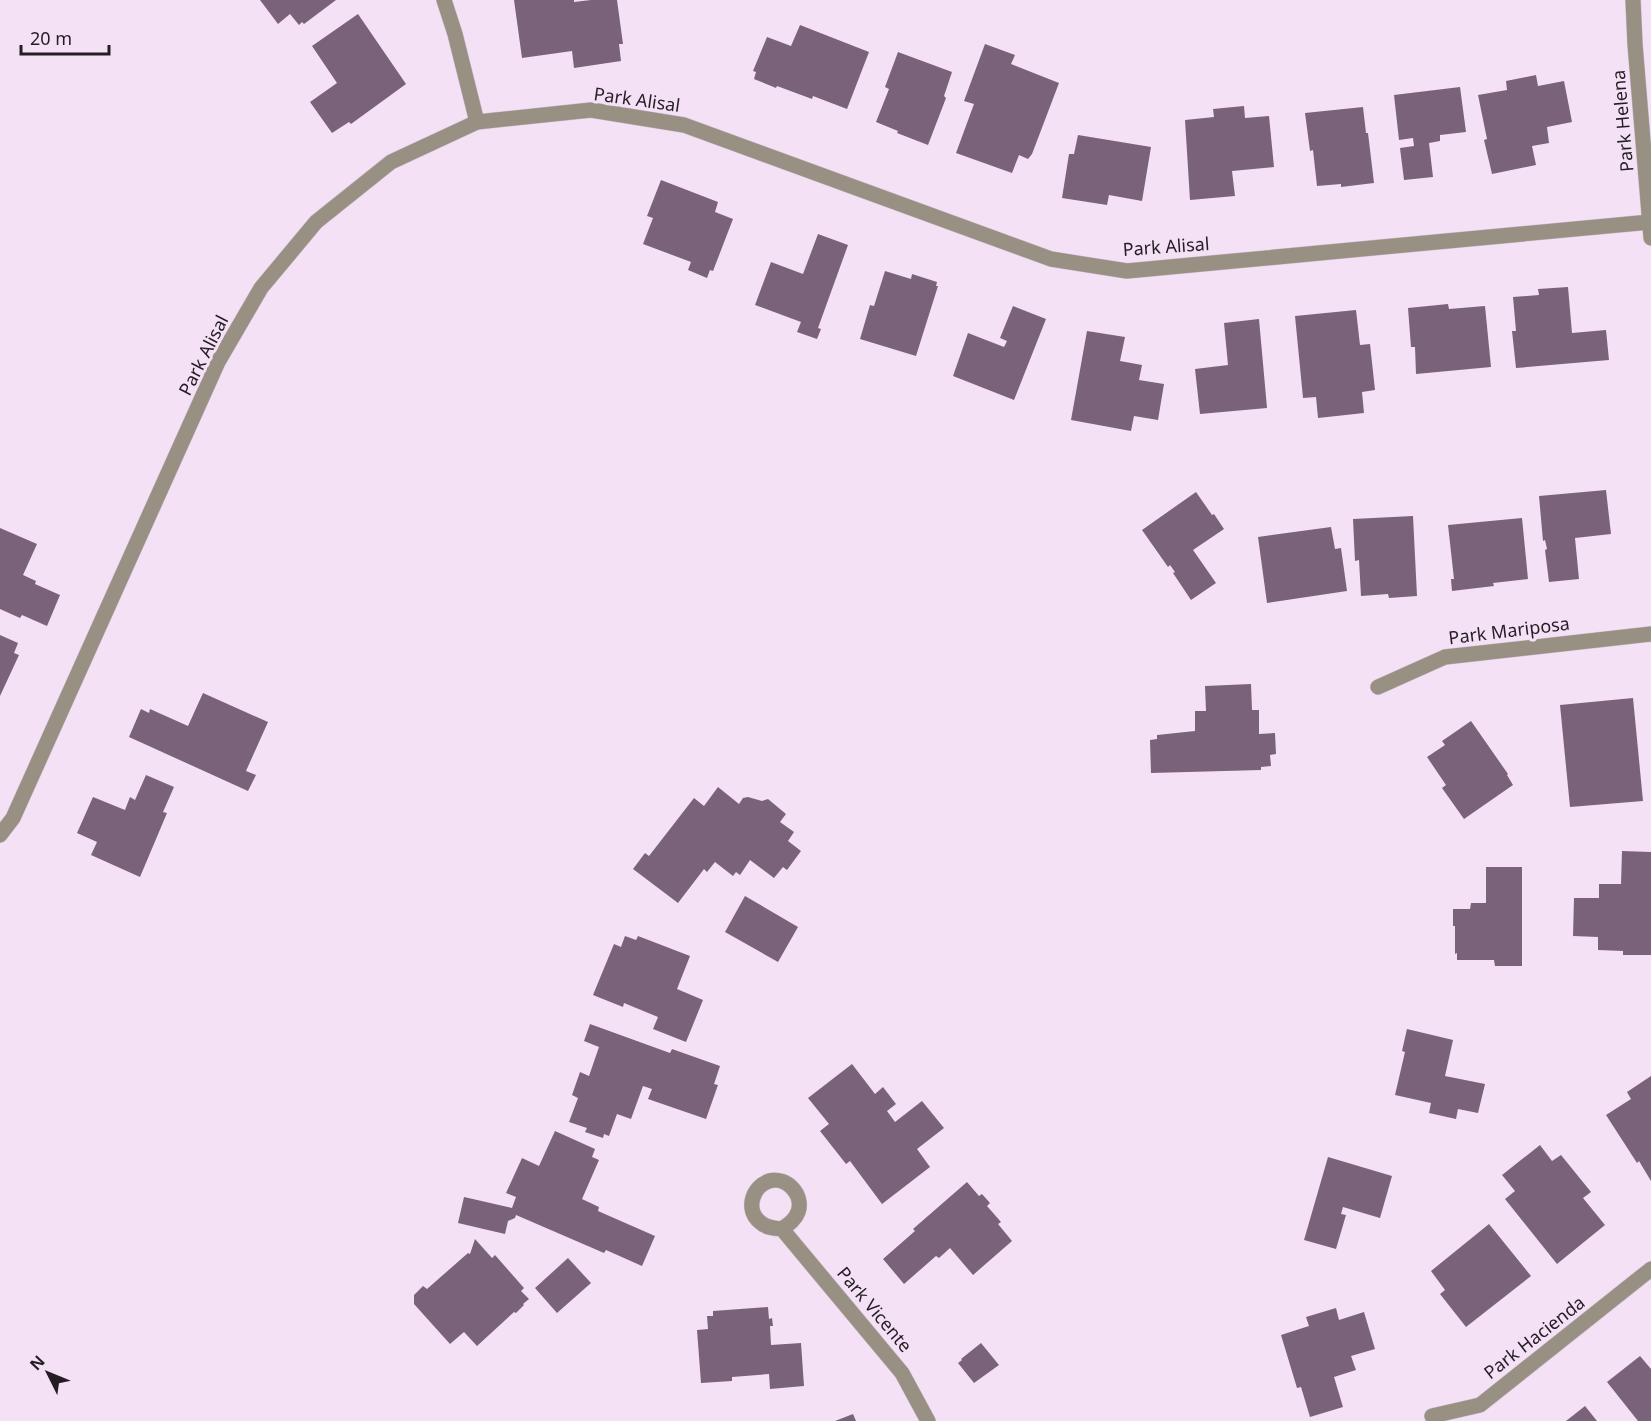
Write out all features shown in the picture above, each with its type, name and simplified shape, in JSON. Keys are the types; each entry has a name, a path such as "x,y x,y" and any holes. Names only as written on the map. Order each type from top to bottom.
{"street":[{"path":"444,0 477,122"},
{"name":"Park Helena","path":"1633,0 1651,238"},
{"name":"Park Alisal","path":"0,835 14,818 218,362 261,288 316,222 391,162 477,122 591,110 684,125 1051,259 1127,271 1650,222"},
{"name":"Park Mariposa","path":"1378,687 1445,657 1651,634"},
{"name":"Park Vicente","path":"782,1229 902,1373 928,1421"},
{"name":"Park Hacienda","path":"1432,1416 1480,1405 1651,1269"}],"building":[{"path":"260,0 336,0 304,24 302,22 299,25 290,14 278,24"},
{"path":"514,0 574,0 574,2 617,0 623,44 619,44 621,61 574,68 572,51 522,58"},
{"path":"358,14 406,84 351,124 349,122 332,133 310,102 337,83 312,46"},
{"path":"800,25 869,52 847,109 813,96 812,99 754,79 756,72 753,71 767,37 791,46"},
{"path":"985,44 1015,55 1011,64 1059,83 1032,154 1028,159 1019,155 1012,173 956,153 974,104 964,101"},
{"path":"898,52 952,72 944,96 946,98 928,145 876,122 889,89 885,87"},
{"path":"1536,75 1538,86 1564,81 1572,122 1547,127 1549,143 1532,146 1536,165 1492,174 1484,140 1487,139 1478,95 1507,90 1506,81"},
{"path":"1460,87 1466,132 1440,135 1440,141 1429,143 1433,177 1404,180 1400,148 1414,146 1413,138 1399,140 1394,95"},
{"path":"1244,106 1245,118 1269,116 1274,167 1232,171 1235,196 1190,200 1185,120 1214,117 1213,109"},
{"path":"1363,107 1374,183 1341,187 1341,184 1317,186 1313,150 1310,151 1305,113"},
{"path":"1078,135 1151,147 1142,201 1109,195 1107,205 1062,198 1069,154 1074,154"},
{"path":"661,180 718,202 715,212 733,219 713,271 710,270 707,278 688,270 691,262 643,244 653,218 647,216"},
{"path":"818,234 848,245 818,328 821,329 817,339 797,332 801,322 755,305 771,262 803,274"},
{"path":"885,271 911,279 912,274 937,282 936,286 938,286 916,356 860,339 870,305 874,306"},
{"path":"1568,287 1572,333 1606,330 1609,360 1516,368 1512,331 1516,331 1513,297 1539,295 1538,289"},
{"path":"1448,304 1449,309 1485,306 1491,367 1416,374 1415,347 1411,347 1408,308"},
{"path":"1013,306 1046,319 1014,400 953,376 968,333 1004,347 1007,341 1000,338"},
{"path":"1356,310 1360,345 1370,344 1375,390 1362,392 1364,413 1318,418 1316,397 1303,398 1295,316"},
{"path":"1259,319 1267,408 1200,414 1195,369 1228,365 1224,323"},
{"path":"1087,331 1125,337 1120,361 1142,365 1139,380 1164,384 1158,420 1134,416 1131,431 1071,420"},
{"path":"1606,490 1611,534 1575,538 1579,579 1549,582 1545,550 1547,549 1545,540 1543,541 1539,496"},
{"path":"1196,492 1224,529 1193,550 1216,583 1191,600 1173,573 1175,572 1170,565 1168,567 1142,530"},
{"path":"1413,516 1417,596 1389,598 1388,594 1361,596 1359,560 1355,561 1353,519"},
{"path":"1522,518 1528,579 1452,591 1451,579 1454,579 1448,525"},
{"path":"1331,527 1335,549 1341,548 1347,591 1267,603 1258,537"},
{"path":"0,528 37,544 23,575 36,581 35,584 60,595 47,626 22,615 20,618 0,609"},
{"path":"0,635 18,643 14,653 19,655 0,696"},
{"path":"1251,684 1252,710 1259,710 1259,734 1275,733 1276,754 1270,755 1271,766 1261,767 1261,770 1151,773 1150,740 1157,739 1157,735 1195,731 1195,711 1206,711 1205,686"},
{"path":"203,693 268,722 246,771 256,775 248,791 129,737 141,709 149,713 150,709 188,726"},
{"path":"1633,698 1643,801 1570,807 1560,705"},
{"path":"1471,721 1508,774 1513,785 1464,819 1442,788 1446,785 1427,757 1445,745 1442,741"},
{"path":"146,775 174,787 163,812 167,813 140,877 91,855 97,842 77,833 93,797 125,810 130,797 135,800"},
{"path":"718,787 739,804 743,798 748,797 762,801 768,799 786,814 780,822 794,832 788,841 801,851 787,870 783,867 774,878 750,860 740,875 736,872 733,876 715,862 707,872 704,869 678,903 633,869 645,853 649,856 694,798 704,806"},
{"path":"1622,851 1651,852 1651,955 1623,955 1623,951 1598,950 1598,937 1573,936 1574,898 1599,898 1599,884 1621,884"},
{"path":"1486,867 1522,867 1522,966 1495,966 1494,960 1457,960 1453,909 1470,909 1471,903 1486,903"},
{"path":"745,896 798,927 778,962 725,932"},
{"path":"625,936 636,940 638,936 690,956 677,989 703,1000 686,1042 653,1029 658,1017 624,1003 623,1007 593,995 614,944 621,947"},
{"path":"590,1024 670,1053 672,1049 720,1066 714,1084 718,1085 706,1119 648,1099 652,1089 643,1086 631,1119 617,1114 609,1136 604,1134 603,1138 585,1132 587,1128 569,1122 578,1098 572,1095 580,1072 589,1076 599,1047 584,1041"},
{"path":"1407,1029 1453,1040 1445,1076 1485,1084 1478,1113 1458,1109 1456,1119 1429,1113 1431,1103 1395,1095 1405,1052 1402,1051"},
{"path":"852,1064 875,1094 883,1087 896,1104 887,1111 895,1122 922,1101 944,1128 917,1149 930,1167 882,1204 850,1161 846,1164 820,1131 829,1124 808,1098"},
{"path":"1651,1076 1651,1181 1606,1115 1631,1099 1627,1092"},
{"path":"555,1131 595,1149 592,1157 599,1160 582,1199 599,1207 598,1211 655,1236 642,1266 606,1250 604,1253 516,1215 508,1221 505,1234 458,1223 464,1197 512,1208 516,1197 506,1193 522,1158 539,1166"},
{"path":"1540,1145 1552,1161 1561,1155 1591,1192 1583,1198 1605,1225 1557,1264 1505,1199 1515,1191 1502,1175"},
{"path":"1328,1157 1392,1176 1380,1218 1343,1207 1341,1214 1346,1215 1336,1249 1304,1240"},
{"path":"967,1182 979,1196 982,1194 990,1203 987,1206 1001,1222 998,1224 1012,1241 973,1275 950,1248 939,1258 936,1256 904,1284 883,1259 915,1231 913,1229"},
{"path":"1489,1224 1531,1276 1466,1327 1440,1294 1445,1290 1431,1271"},
{"path":"475,1239 492,1258 495,1255 524,1288 521,1291 529,1299 477,1346 464,1332 450,1344 414,1304 414,1295 423,1286 427,1289 468,1253 470,1254"},
{"path":"568,1258 591,1283 557,1313 535,1288"},
{"path":"768,1307 769,1319 772,1318 773,1326 770,1326 771,1345 801,1343 804,1386 770,1389 769,1374 732,1377 732,1381 701,1383 697,1330 708,1329 707,1316 713,1316 713,1311"},
{"path":"1336,1308 1339,1320 1364,1312 1375,1349 1351,1356 1356,1370 1334,1377 1343,1407 1310,1417 1301,1387 1297,1388 1281,1335 1309,1326 1306,1317"},
{"path":"981,1343 999,1365 974,1383 958,1363"},
{"path":"1640,1356 1651,1369 1651,1421 1638,1421 1607,1382"},
{"path":"1585,1406 1597,1421 1566,1421"},
{"path":"853,1414 856,1421 835,1421"}]}
